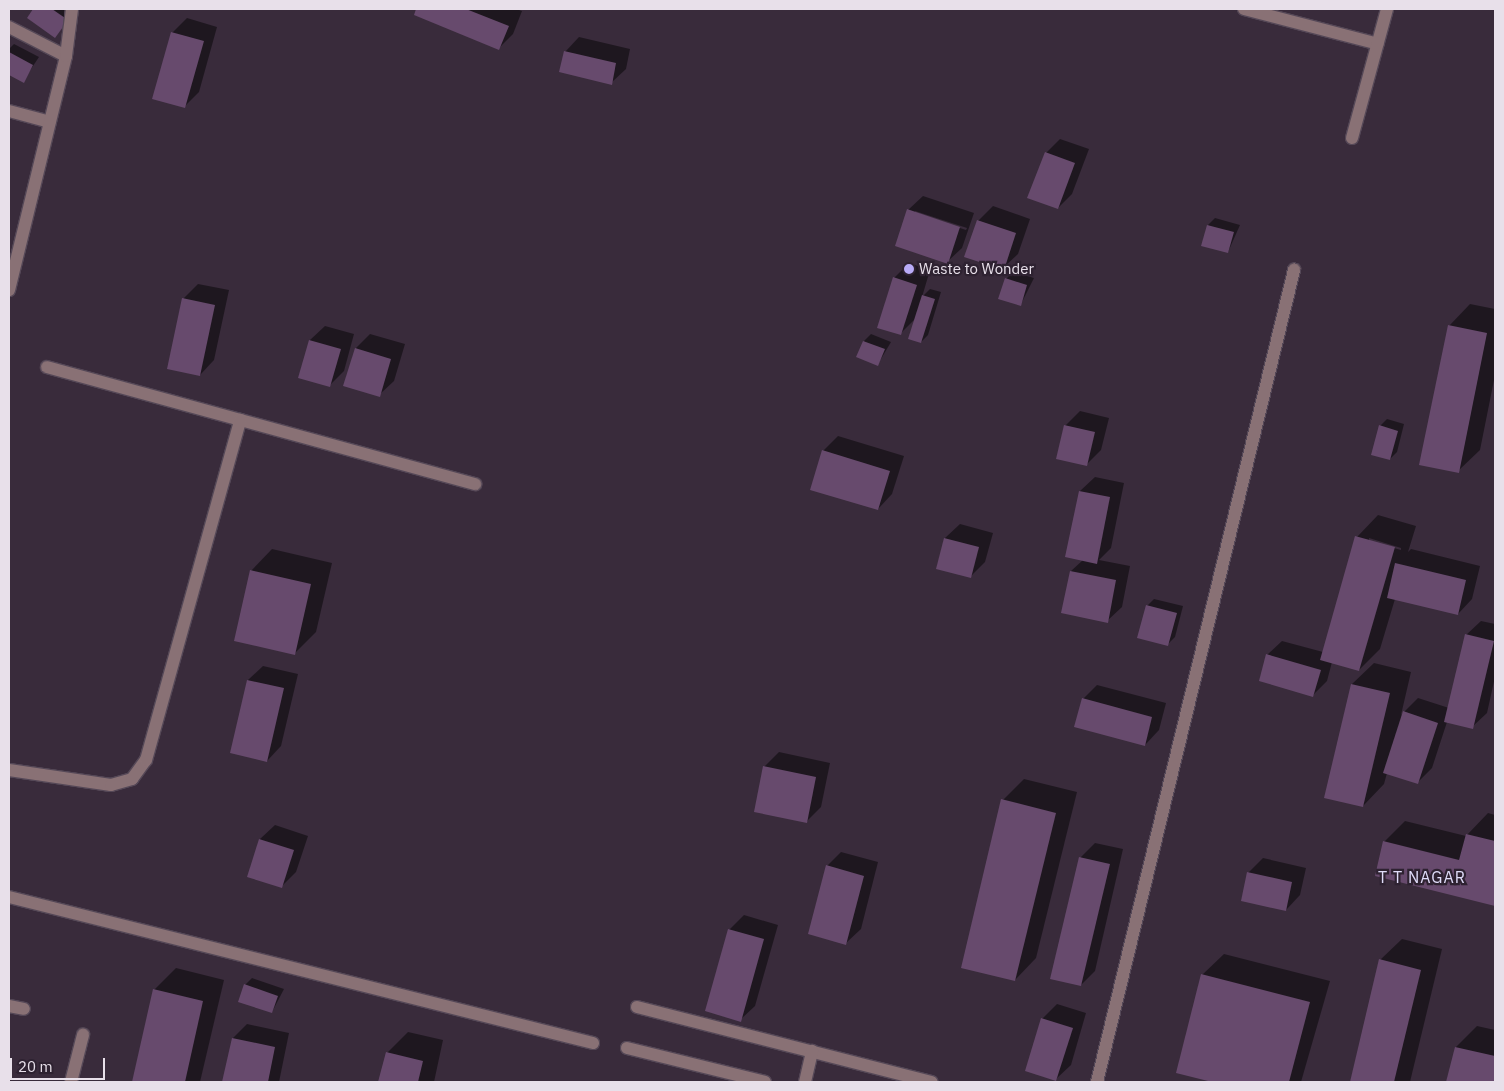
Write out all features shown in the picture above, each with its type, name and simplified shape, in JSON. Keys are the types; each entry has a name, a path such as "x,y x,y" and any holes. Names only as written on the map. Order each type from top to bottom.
{"street":[{"path":"9,290 66,56 72,9"},
{"path":"1244,9 1378,44"},
{"path":"1352,138 1387,9"},
{"path":"9,27 66,56"},
{"path":"9,111 50,122"},
{"path":"1097,1082 1294,270"},
{"path":"47,367 475,484"},
{"path":"9,770 112,785 132,779 146,760 240,420"},
{"path":"9,897 593,1043"},
{"path":"9,1006 24,1009"},
{"path":"637,1007 932,1082"},
{"path":"71,1082 82,1035"},
{"path":"627,1048 765,1082"},
{"path":"804,1082 812,1051"}],"building":[{"path":"33,9 52,9 68,20 55,38 27,18"},
{"path":"416,9 466,9 509,26 499,50 414,15"},
{"path":"171,32 204,41 185,108 152,99"},
{"path":"564,51 616,63 612,85 559,72"},
{"path":"9,52 33,65 24,83 9,75"},
{"path":"1045,152 1075,163 1058,209 1027,198"},
{"path":"907,209 960,227 948,264 895,246"},
{"path":"977,220 1016,233 1004,270 964,257"},
{"path":"1207,225 1234,232 1228,253 1201,246"},
{"path":"893,277 917,285 901,335 877,328"},
{"path":"1005,278 1027,285 1021,306 998,299"},
{"path":"922,295 935,299 921,343 908,339"},
{"path":"182,298 215,305 200,376 167,369"},
{"path":"1448,325 1487,333 1459,473 1419,465"},
{"path":"309,340 341,349 330,387 298,378"},
{"path":"863,341 885,349 878,366 856,357"},
{"path":"355,348 391,359 380,397 343,386"},
{"path":"1064,425 1095,432 1087,466 1056,459"},
{"path":"1379,425 1398,431 1390,460 1371,455"},
{"path":"822,450 890,471 878,510 810,490"},
{"path":"1079,491 1110,497 1097,564 1065,557"},
{"path":"1355,536 1395,547 1359,671 1320,660"},
{"path":"944,538 979,547 971,578 936,569"},
{"path":"1395,563 1466,580 1458,615 1387,598"},
{"path":"250,570 311,584 295,655 234,641"},
{"path":"1070,571 1116,580 1108,623 1061,613"},
{"path":"1146,605 1177,613 1168,646 1137,638"},
{"path":"1465,634 1494,641 1473,729 1444,722"},
{"path":"1266,654 1321,670 1313,697 1259,681"},
{"path":"247,680 284,688 267,762 230,753"},
{"path":"1351,684 1390,693 1363,807 1324,798"},
{"path":"1082,698 1152,717 1145,746 1074,727"},
{"path":"1403,711 1438,723 1418,784 1383,773"},
{"path":"763,766 816,777 807,823 754,812"},
{"path":"1001,799 1056,813 1015,981 961,968"},
{"path":"1466,834 1495,841 1495,906 1375,876 1383,841 1459,860"},
{"path":"259,839 294,850 282,888 247,877"},
{"path":"1079,857 1110,864 1081,986 1050,979"},
{"path":"826,865 864,876 846,945 808,934"},
{"path":"1247,872 1292,882 1286,911 1241,901"},
{"path":"728,929 764,939 741,1022 705,1011"},
{"path":"1379,959 1421,970 1394,1082 1350,1082"},
{"path":"1201,974 1310,1002 1289,1082 1212,1082 1176,1073"},
{"path":"244,984 278,996 272,1013 238,1002"},
{"path":"153,989 203,1001 185,1082 132,1082"},
{"path":"1041,1018 1073,1028 1056,1081 1025,1071"},
{"path":"232,1038 275,1047 268,1082 222,1082"},
{"path":"1455,1047 1495,1056 1495,1082 1446,1082"},
{"path":"386,1052 423,1061 418,1082 378,1082"}],"place":[{"name":"Waste to Wonder","path":"909,269"}],"district":[{"name":"T T NAGAR","path":"1422,877"}]}
